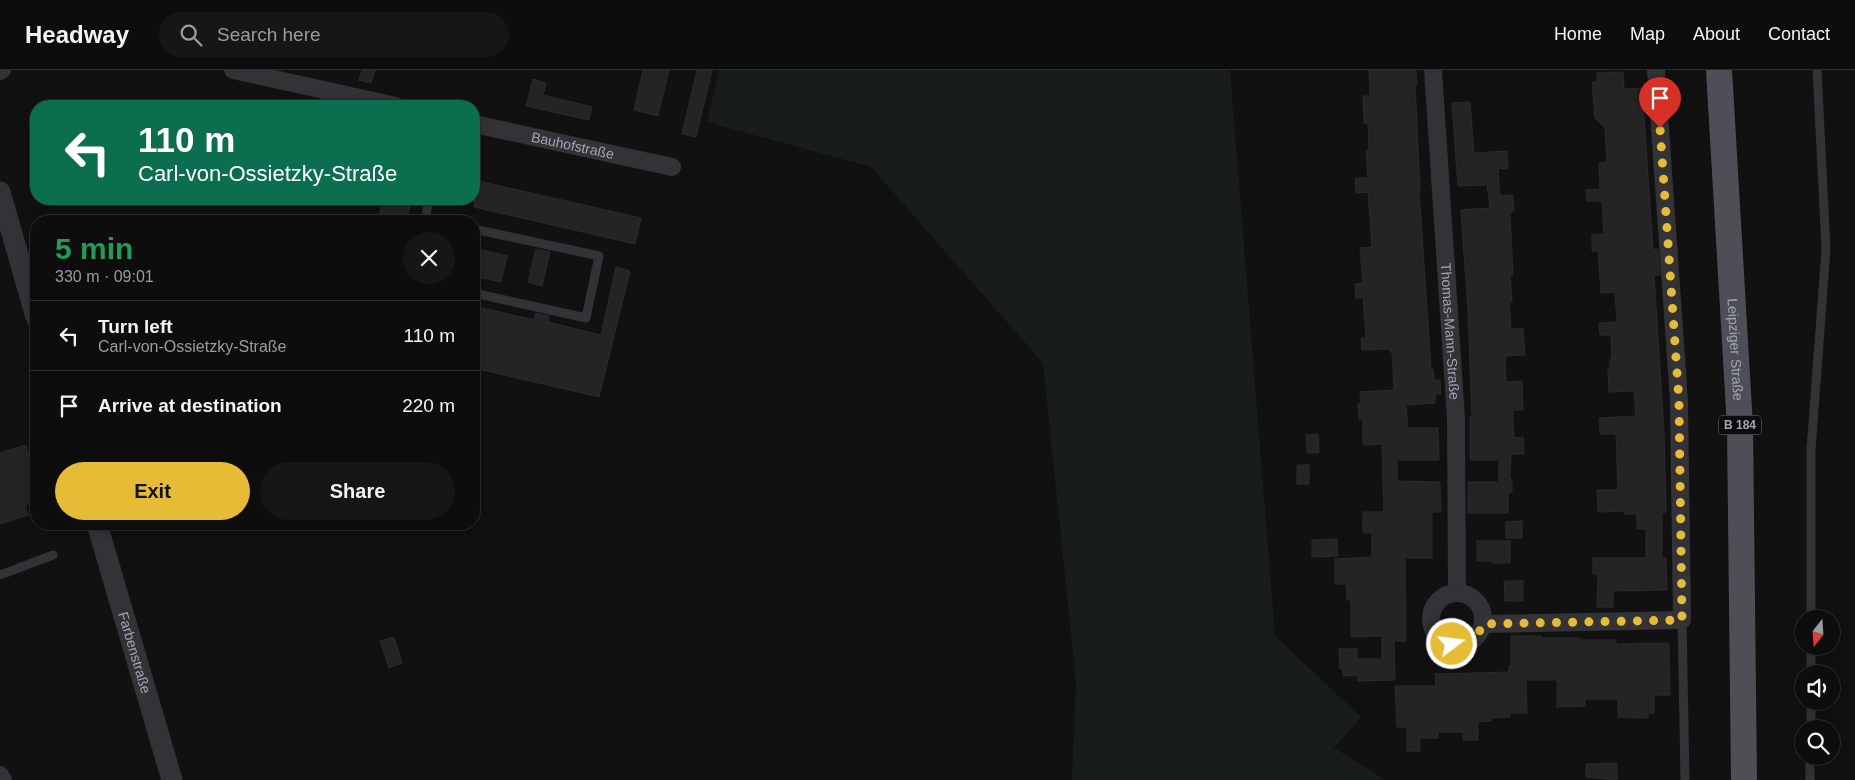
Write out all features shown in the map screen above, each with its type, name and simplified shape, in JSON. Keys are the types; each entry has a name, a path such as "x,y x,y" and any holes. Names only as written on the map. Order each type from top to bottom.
{"main road":[{"name":"Leipziger Straße","path":"1719,70 1741,437 1744,780"}],"street":[{"path":"233,70 369,100"},
{"name":"Thomas-Mann-Straße","path":"1433,70 1456,419 1457,593"},
{"path":"1483,624 1682,620 1679,401 1656,70"},
{"name":"Bauhofstraße","path":"480,125 672,168"},
{"path":"0,192 30,296"},
{"name":"Farbenstraße","path":"99,530 172,780"},
{"path":"1457,593 1466,594 1480,606 1483,624 1480,632 1468,643 1452,644 1438,636 1432,621 1432,612 1441,599 1457,593"},
{"path":"0,775 2,780"}],"lane":[{"path":"1811,610 1811,450 1826,249 1817,70"},
{"path":"480,230 599,256 586,318 480,294"},
{"path":"0,575 53,555"},
{"path":"1682,620 1685,780"},
{"path":"1810,765 1810,780"}],"shaded area":[{"path":"719,70 1230,70 1275,636 1361,717 1334,748 1386,780 1072,780 1076,682 1043,363 871,167 707,122"}],"building":[{"path":"362,70 375,70 371,83 359,80"},
{"path":"643,70 669,70 658,116 634,110"},
{"path":"697,70 712,70 696,137 682,134"},
{"path":"1369,70 1416,70 1419,190 1431,369 1433,369 1434,380 1440,380 1441,394 1435,394 1435,403 1406,405 1408,428 1438,428 1439,460 1397,460 1397,481 1440,482 1441,512 1432,512 1432,558 1405,558 1406,641 1394,641 1395,680 1358,681 1358,675 1343,676 1343,669 1340,669 1339,649 1357,649 1357,659 1382,659 1382,636 1351,637 1351,600 1347,600 1346,584 1335,584 1335,559 1372,557 1372,533 1363,533 1363,512 1384,512 1382,444 1363,445 1363,419 1359,419 1358,404 1361,404 1360,392 1394,390 1392,352 1390,352 1390,349 1362,350 1361,338 1366,338 1363,297 1356,298 1355,284 1363,283 1360,248 1372,247 1368,192 1356,193 1355,178 1368,178 1366,151 1369,150 1368,123 1364,123 1363,96 1370,96"},
{"path":"1623,72 1624,89 1642,88 1653,250 1658,249 1660,275 1654,275 1664,431 1666,512 1662,513 1662,558 1666,558 1667,590 1613,591 1613,607 1597,607 1598,574 1593,574 1593,558 1646,558 1646,529 1637,529 1637,514 1625,514 1624,511 1598,512 1597,490 1618,490 1616,434 1600,434 1599,418 1636,416 1634,391 1609,392 1608,368 1610,368 1610,359 1612,359 1611,335 1600,335 1599,323 1617,322 1615,292 1601,293 1598,251 1592,251 1592,235 1604,234 1602,201 1587,201 1586,190 1600,189 1599,163 1607,162 1605,128 1595,118 1592,82 1597,82 1597,73"},
{"path":"533,79 546,83 543,95 592,107 589,120 526,106"},
{"path":"1470,102 1474,153 1507,151 1508,168 1498,169 1500,196 1513,195 1514,210 1510,214 1513,275 1510,275 1512,302 1509,302 1511,329 1523,328 1525,355 1505,356 1506,382 1522,381 1523,410 1513,410 1513,425 1514,438 1523,437 1524,454 1511,454 1510,479 1512,479 1512,492 1508,492 1508,513 1468,513 1468,482 1499,482 1499,460 1470,460 1470,417 1472,417 1468,312 1461,210 1490,208 1487,185 1458,186 1452,103"},
{"path":"480,181 641,218 635,244 474,207 474,205 480,205"},
{"path":"382,205 410,205 408,215 379,215"},
{"path":"480,249 507,256 501,282 480,277"},
{"path":"536,249 550,252 542,286 528,282"},
{"path":"616,267 630,271 599,397 480,369 480,307 534,320 536,313 549,316 548,322 601,335"},
{"path":"1318,434 1319,453 1307,453 1306,435"},
{"path":"26,445 30,459 30,503 25,505 28,515 0,524 0,453"},
{"path":"1297,465 1309,465 1309,484 1297,484"},
{"path":"1522,521 1522,538 1506,538 1506,522"},
{"path":"1337,539 1338,556 1312,557 1312,540"},
{"path":"1477,541 1510,541 1510,563 1477,561"},
{"path":"1504,581 1523,581 1523,601 1505,601"},
{"path":"1511,636 1616,640 1616,644 1669,643 1670,695 1654,695 1654,713 1648,713 1648,718 1618,717 1618,699 1585,699 1585,706 1557,707 1557,680 1526,680 1527,713 1510,713 1510,717 1491,718 1491,721 1478,722 1478,740 1463,740 1463,732 1438,732 1438,738 1420,738 1420,751 1407,751 1407,727 1397,727 1395,686 1436,686 1435,674 1509,672 1509,667 1511,666"},
{"path":"394,637 402,663 389,668 380,641"},
{"path":"1617,763 1617,780 1586,777 1586,764"}],"route":[{"path":"1452,644 1468,643 1480,632 1483,624 1682,620 1679,401 1660,128"}]}
